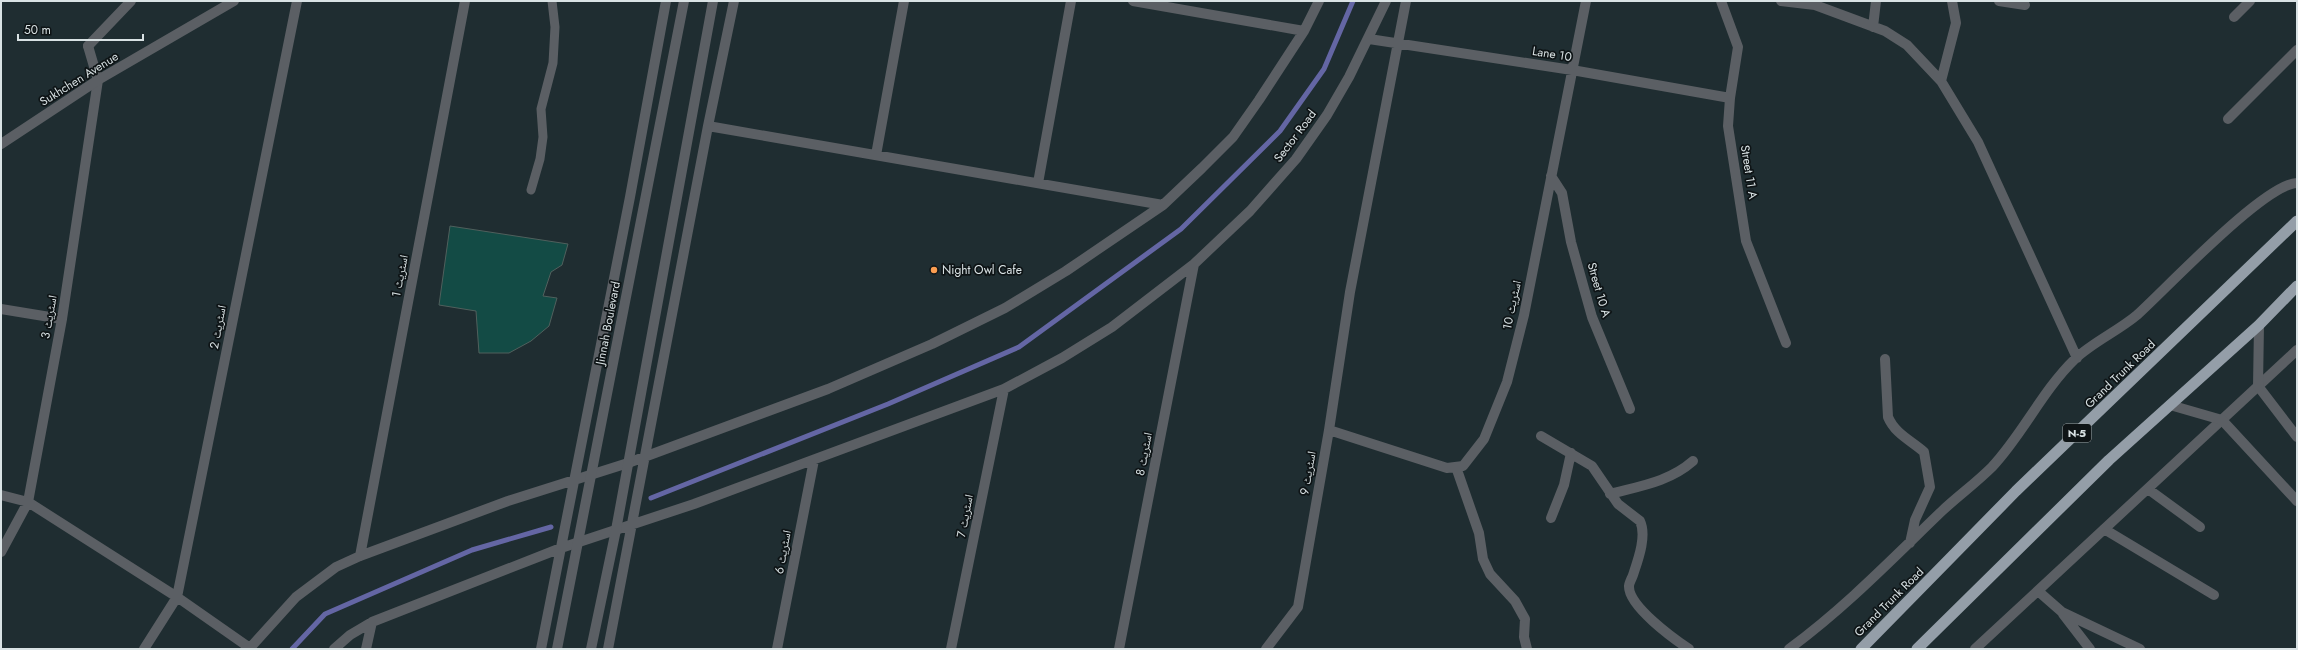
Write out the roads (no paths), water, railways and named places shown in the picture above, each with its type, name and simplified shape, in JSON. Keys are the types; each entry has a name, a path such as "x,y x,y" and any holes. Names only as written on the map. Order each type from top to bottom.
{"highway":[{"name":"Grand Trunk Road","path":"1861,649 2016,491 2297,221"},
{"path":"1917,649 2109,460 2259,324 2297,286"}],"street":[{"name":"Sukhchen Avenue","path":"98,80 88,46 131,1"},
{"name":"Sukhchen Avenue","path":"1,144 98,80 234,1"},
{"name":"اسٹریٹ 2","path":"144,649 177,596 297,1"},
{"name":"اسٹریٹ 1","path":"360,556 465,1"},
{"path":"541,649 630,197 666,1"},
{"name":"Jinnah Boulevard","path":"557,649 684,1"},
{"path":"591,649 616,530 713,1"},
{"path":"608,649 708,126 734,1"},
{"path":"876,155 904,1"},
{"path":"1038,183 1071,1"},
{"path":"1133,1 1191,6 1304,31"},
{"path":"1,495 28,502 177,596 250,648 296,597 336,567 360,556 508,501 628,463 828,389 939,341 1012,304 1066,271 1163,205 1233,136 1272,81 1304,31 1319,1"},
{"name":"Sector Road","path":"334,649 350,635 372,622 561,548 632,525 814,460 1004,389 1062,358 1112,327 1194,264 1250,211 1296,159 1327,115 1369,39 1386,1"},
{"name":"اسٹریٹ 9","path":"1266,649 1298,607 1329,430 1350,292 1406,1"},
{"name":"اسٹریٹ 10","path":"1456,467 1463,466 1484,439 1507,382 1524,315 1586,1"},
{"name":"Street 11 A","path":"1721,1 1738,47 1730,98 1728,126 1746,241 1786,343"},
{"path":"1781,1 1815,5 1885,31 1907,45 1941,80 1978,142 2077,358"},
{"path":"1873,26 1876,1"},
{"path":"1941,80 1956,23 1952,1"},
{"path":"1999,1 2025,5"},
{"path":"2234,17 2250,1"},
{"name":"Lane 10","path":"1369,39 1572,70 1730,98"},
{"path":"2228,120 2297,50"},
{"name":"اسٹریٹ 3","path":"1,552 28,502 62,320 98,80"},
{"path":"708,126 1163,205"},
{"name":"Street 10 A","path":"1551,176 1562,193 1572,242 1592,317 1630,410"},
{"path":"1789,649 1857,595 1910,543 1992,467 2017,438 2045,396 2077,358 2136,315 2202,252 2263,200 2288,184 2297,183"},
{"name":"اسٹریٹ 8","path":"1119,649 1194,264"},
{"path":"1,309 62,320"},
{"path":"2259,324 2258,386 2297,437"},
{"path":"1975,649 2297,350"},
{"path":"1885,359 1888,417 1891,425 1900,434 1924,452 1928,472 1929,491 1915,520 1910,543"},
{"name":"اسٹریٹ 7","path":"951,649 1004,389"},
{"path":"2170,405 2222,420 2297,501"},
{"path":"1329,430 1447,468 1456,467 1479,533 1483,559 1490,574 1515,601 1525,619 1524,637 1527,649"},
{"path":"1541,436 1592,466 1618,504 1640,521 1642,525 1641,548 1629,585 1630,594 1646,614 1678,642 1689,649"},
{"path":"1551,518 1564,485 1571,453"},
{"name":"اسٹریٹ 6","path":"777,649 814,460"},
{"path":"1610,494 1661,481 1678,474 1693,461"},
{"path":"2148,489 2200,527"},
{"path":"2104,529 2214,595"},
{"path":"2038,591 2062,612 2090,649"},
{"path":"2062,612 2140,649"},
{"path":"366,649 372,622"}],"lane":[{"path":"531,190 540,159 543,137 541,109 554,63 555,27 552,1"}],"waterway":[{"path":"651,498 888,404 1019,347 1181,229 1280,131 1324,69 1353,1"},
{"path":"292,649 325,614 472,550 551,527"}],"place":[{"name":"Night Owl Cafe","path":"934,270"}]}
